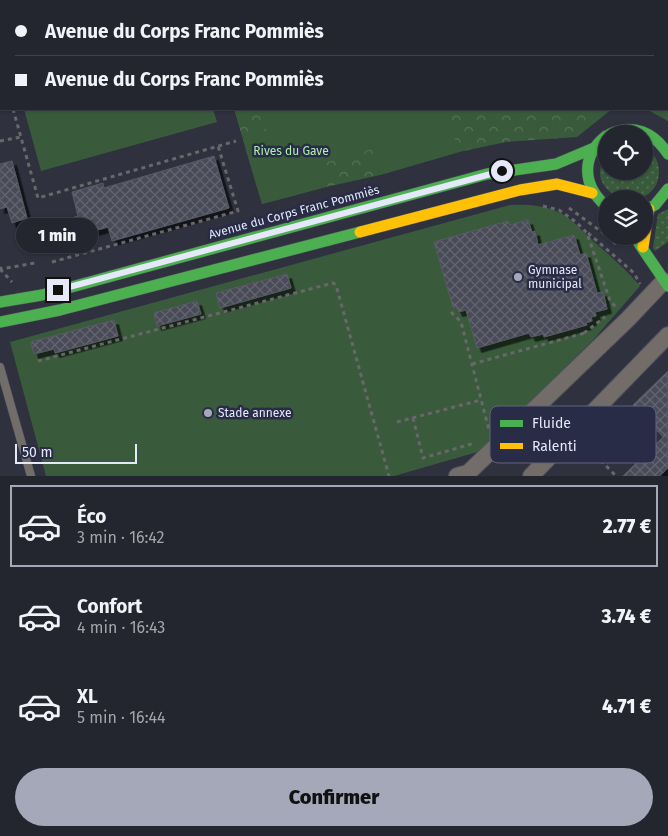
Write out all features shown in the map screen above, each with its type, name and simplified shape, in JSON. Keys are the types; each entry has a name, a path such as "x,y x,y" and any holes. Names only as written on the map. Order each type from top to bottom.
{"main road":[{"path":"653,136 664,146 668,154"},
{"path":"598,144 589,158 587,170 588,182 592,193 598,200"},
{"name":"Avenue du Corps Franc Pommiès","path":"0,302 42,295 487,174 556,164 594,148"},
{"path":"0,322 60,310 504,193 558,184 592,193"},
{"path":"653,206 664,200 668,189"},
{"path":"643,247 651,263 666,284"}],"street":[{"path":"534,406 611,336 648,298 666,284"},
{"path":"599,406 668,334"},
{"path":"465,475 490,446"},
{"path":"531,476 544,463"}],"lane":[{"path":"0,367 31,476"}],"path":[{"path":"13,110 38,198 236,141"},
{"path":"0,142 20,137"},
{"path":"52,262 238,211 218,146"},
{"path":"566,206 598,229"},
{"path":"559,210 576,222 634,273 648,298"},
{"path":"472,364 584,333 617,308 610,301 587,233"},
{"path":"0,268 35,263"},
{"path":"0,268 15,287"},
{"path":"38,361 333,283 336,285 389,476"},
{"path":"451,312 461,322 490,432"},
{"path":"584,333 611,336"},
{"path":"397,422 481,400"},
{"path":"413,418 423,458 490,444"},
{"path":"604,463 616,476"}],"green space":[{"path":"24,110 213,110 217,122 41,171"},
{"name":"Rives du Gave","path":"234,110 611,110 577,137 506,142 459,152 380,175 262,204"},
{"name":"Rives du Gave","path":"260,110 446,110 459,152 380,175 372,149 320,164 326,187 262,204 243,140 267,133"},
{"path":"648,110 668,110 668,121"},
{"path":"653,153 657,160 659,171 655,186 651,190 608,190 602,180 653,180"},
{"path":"510,205 539,206 566,216 617,262 640,286 593,340 526,406 490,406 490,442 481,451 394,476 46,476 10,342"},
{"path":"668,209 668,242 655,251 653,248 658,214"}],"building":[{"path":"214,156 229,208 112,241 108,227 74,237 69,219 78,216 72,192 103,183 104,188"},
{"path":"12,161 27,218 12,223 7,207 0,209 0,164"},
{"name":"Gymnase municipal","path":"528,220 532,232 535,231 538,245 574,235 580,255 586,253 597,293 603,292 607,309 595,312 596,316 591,317 592,321 586,323 587,325 544,337 543,334 531,337 529,333 477,348 466,310 458,312 456,307 453,307 434,242 508,221 510,225"},
{"path":"287,274 291,288 220,308 216,293"},
{"path":"197,301 201,314 157,326 154,313"},
{"path":"114,320 118,336 55,353 54,349 34,354 31,342"},
{"path":"668,371 668,468 660,476 623,476 636,463 656,463 656,444 663,437 656,430 656,406 633,405"}],"traffic: fast":[{"path":"653,138 668,154"},
{"path":"598,144 592,152 588,171 592,189 598,198"},
{"path":"0,302 42,295 487,174 556,164 594,148"},
{"path":"653,206 668,189"},
{"path":"0,322 60,310 360,232"},
{"path":"640,245 668,286"}],"traffic: slow":[{"path":"360,232 520,190 557,184 592,193"}],"place":[{"name":"Gymnase municipal","path":"518,277"},
{"name":"Stade annexe","path":"208,413"}],"route":[{"path":"58,290 502,171"}]}
